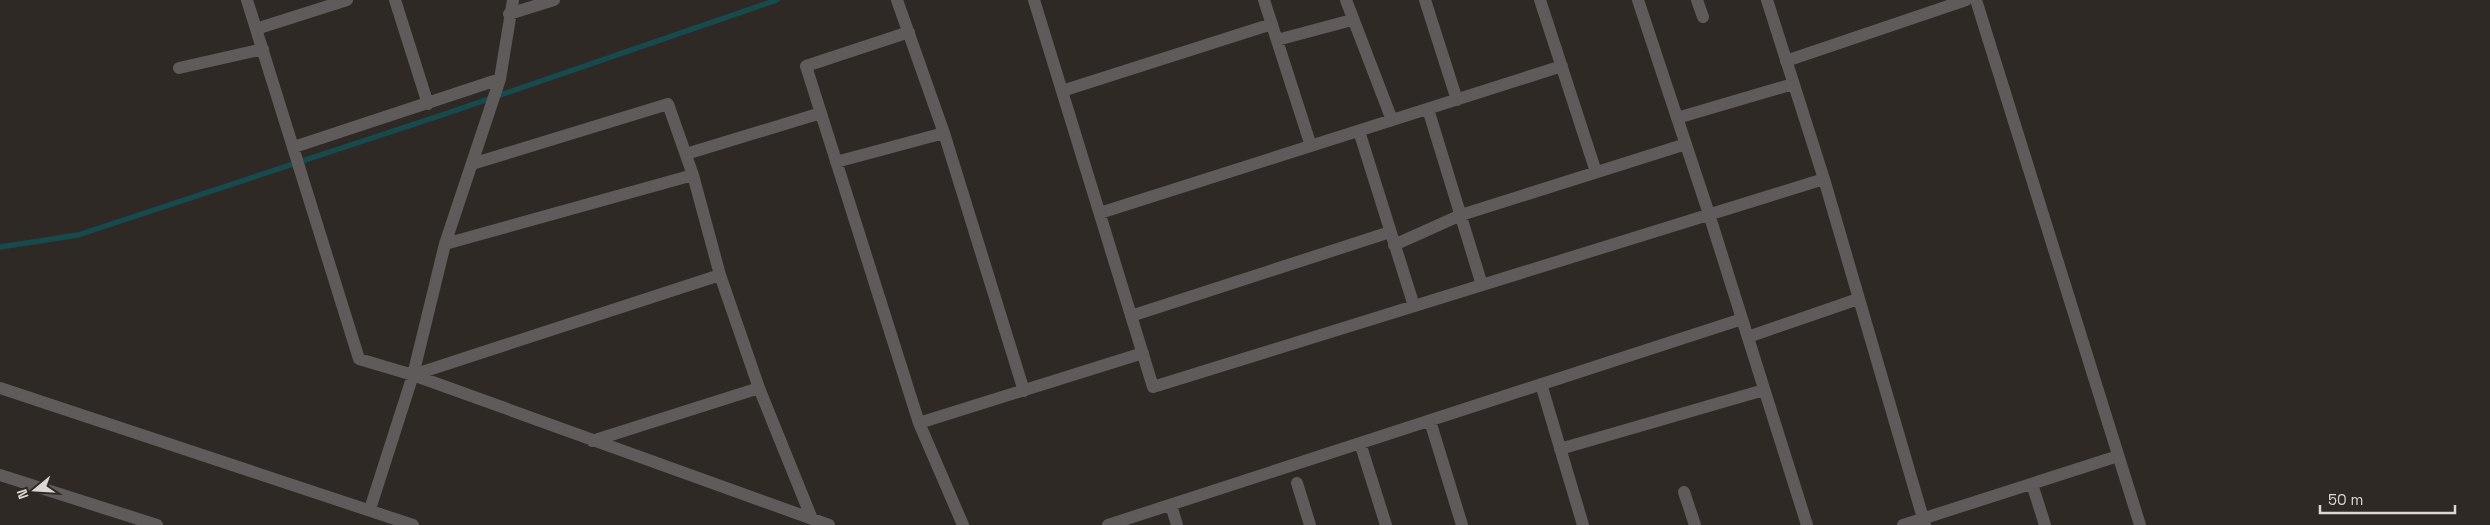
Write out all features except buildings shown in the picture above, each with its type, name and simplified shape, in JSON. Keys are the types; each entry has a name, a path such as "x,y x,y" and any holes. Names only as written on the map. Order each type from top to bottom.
{"street":[{"path":"247,0 359,359 414,375 592,441 829,525"},
{"path":"256,28 347,0"},
{"path":"395,0 428,104"},
{"path":"370,509 414,375 445,244 500,79 509,14 513,0"},
{"path":"509,14 554,0"},
{"path":"897,0 944,133 1024,391"},
{"path":"1034,0 1153,387 1824,179"},
{"path":"1264,0 1310,146"},
{"path":"1346,0 1352,20 1392,120"},
{"path":"1425,0 1457,100"},
{"path":"1540,0 1596,172"},
{"path":"1638,0 1709,214 1807,525"},
{"path":"1697,0 1702,17"},
{"path":"1767,0 1824,179 1924,522"},
{"path":"1786,61 1966,0"},
{"path":"1976,0 2140,525"},
{"path":"1277,40 1352,20"},
{"path":"1062,92 1272,24"},
{"path":"909,32 806,66 919,423 963,525"},
{"path":"179,68 263,49"},
{"path":"1100,213 1562,66"},
{"path":"294,149 500,79"},
{"path":"1678,118 1794,84"},
{"path":"472,164 668,104 693,175 720,275 759,388 812,519"},
{"path":"1428,109 1482,285"},
{"path":"686,154 821,113"},
{"path":"1359,131 1414,306"},
{"path":"836,162 944,133"},
{"path":"1394,245 1461,215 1686,144"},
{"path":"445,244 693,175"},
{"path":"1131,316 1390,232"},
{"path":"414,375 720,275"},
{"path":"1748,336 1858,299"},
{"path":"1108,525 1742,319"},
{"path":"919,423 1143,353"},
{"path":"1541,384 1583,525"},
{"path":"0,388 370,509 390,521 413,525"},
{"path":"592,441 759,388"},
{"path":"1560,449 1764,390"},
{"path":"1430,420 1462,525"},
{"path":"1360,443 1386,525"},
{"path":"1903,525 1924,522 2118,456"},
{"path":"0,475 124,520 157,525"},
{"path":"1298,483 1310,525"},
{"path":"2032,484 2045,525"},
{"path":"1684,492 1694,525"},
{"path":"1171,505 1177,525"}],"waterway":[{"path":"0,247 78,235 445,114 777,0"}]}
